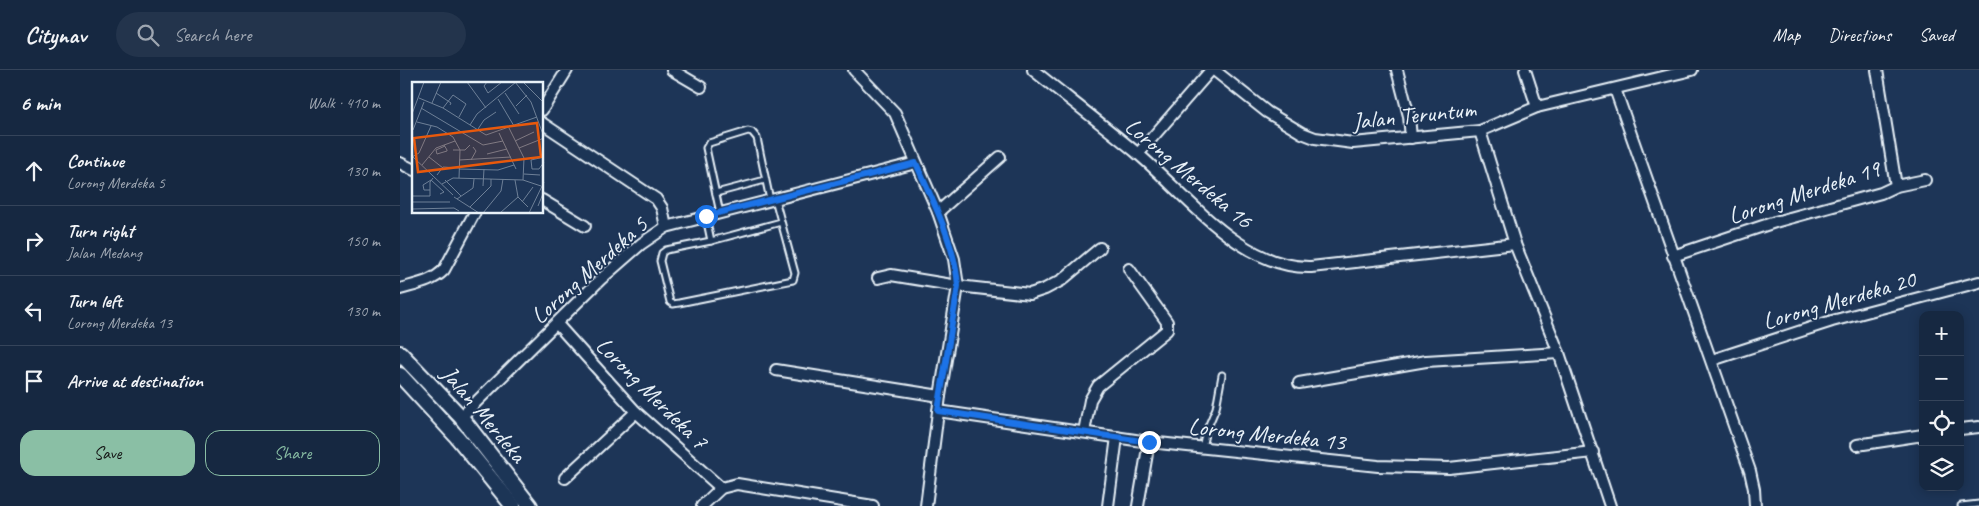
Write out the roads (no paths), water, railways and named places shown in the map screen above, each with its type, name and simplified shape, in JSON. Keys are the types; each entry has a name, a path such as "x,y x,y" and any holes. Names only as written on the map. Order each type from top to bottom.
{"main road":[{"name":"Jalan Merdeka","path":"400,353 462,417 530,506"},
{"name":"Jalan Merdeka","path":"400,375 457,437 513,506"}],"street":[{"path":"544,107 567,70"},
{"path":"672,70 701,87"},
{"path":"854,70 894,113 938,212 954,260 958,286 940,396 926,506"},
{"name":"Lorong Merdeka 16","path":"1033,70 1138,154 1224,233 1266,258 1298,268 1515,244"},
{"path":"1138,154 1212,70"},
{"name":"Jalan Teruntum","path":"1212,70 1273,116 1302,133 1315,138 1353,143 1480,131 1538,107 1690,70"},
{"path":"1397,70 1409,116 1411,138"},
{"path":"1525,70 1538,107"},
{"name":"Lorong Merdeka 19","path":"1672,256 1775,222 1881,193 1896,186 1877,70"},
{"path":"1615,89 1672,256 1712,360 1750,471 1755,506"},
{"path":"544,124 656,199 662,208 666,227"},
{"path":"1480,131 1515,244 1559,353 1610,506"},
{"path":"938,212 1000,157"},
{"path":"400,163 412,169"},
{"name":"Lorong Merdeka 5","path":"462,417 608,273 641,244 666,227 916,163"},
{"path":"1896,186 1925,180"},
{"path":"544,201 586,226"},
{"path":"400,289 437,277 444,270 475,214"},
{"path":"878,278 891,275 958,286 1030,294 1046,289 1062,280 1100,248"},
{"path":"1084,432 1090,400 1098,386 1167,330 1167,322 1129,269"},
{"name":"Lorong Merdeka 20","path":"1712,360 1832,321 1979,282"},
{"name":"Lorong Merdeka 7","path":"557,324 636,412 721,488"},
{"path":"1299,382 1426,361 1559,353"},
{"path":"776,370 940,396"},
{"name":"Lorong Merdeka 13","path":"938,411 1149,442 1378,466 1449,468 1593,452"},
{"path":"566,478 636,412"},
{"path":"1964,429 1979,427"},
{"path":"1858,445 1919,436"},
{"path":"1108,506 1117,437"},
{"path":"1138,506 1149,442"},
{"path":"702,506 721,488 737,484 873,506"}],"lane":[{"path":"720,213 706,148 709,143 748,131 752,132 757,138 765,180 781,222 795,273 793,280 673,304 668,298 660,261 661,254 666,250 711,241 781,222"},
{"path":"716,193 765,180"},
{"path":"706,216 711,241"},
{"path":"1202,448 1205,434 1216,408 1222,375"},
{"path":"1961,506 1979,504"}]}
